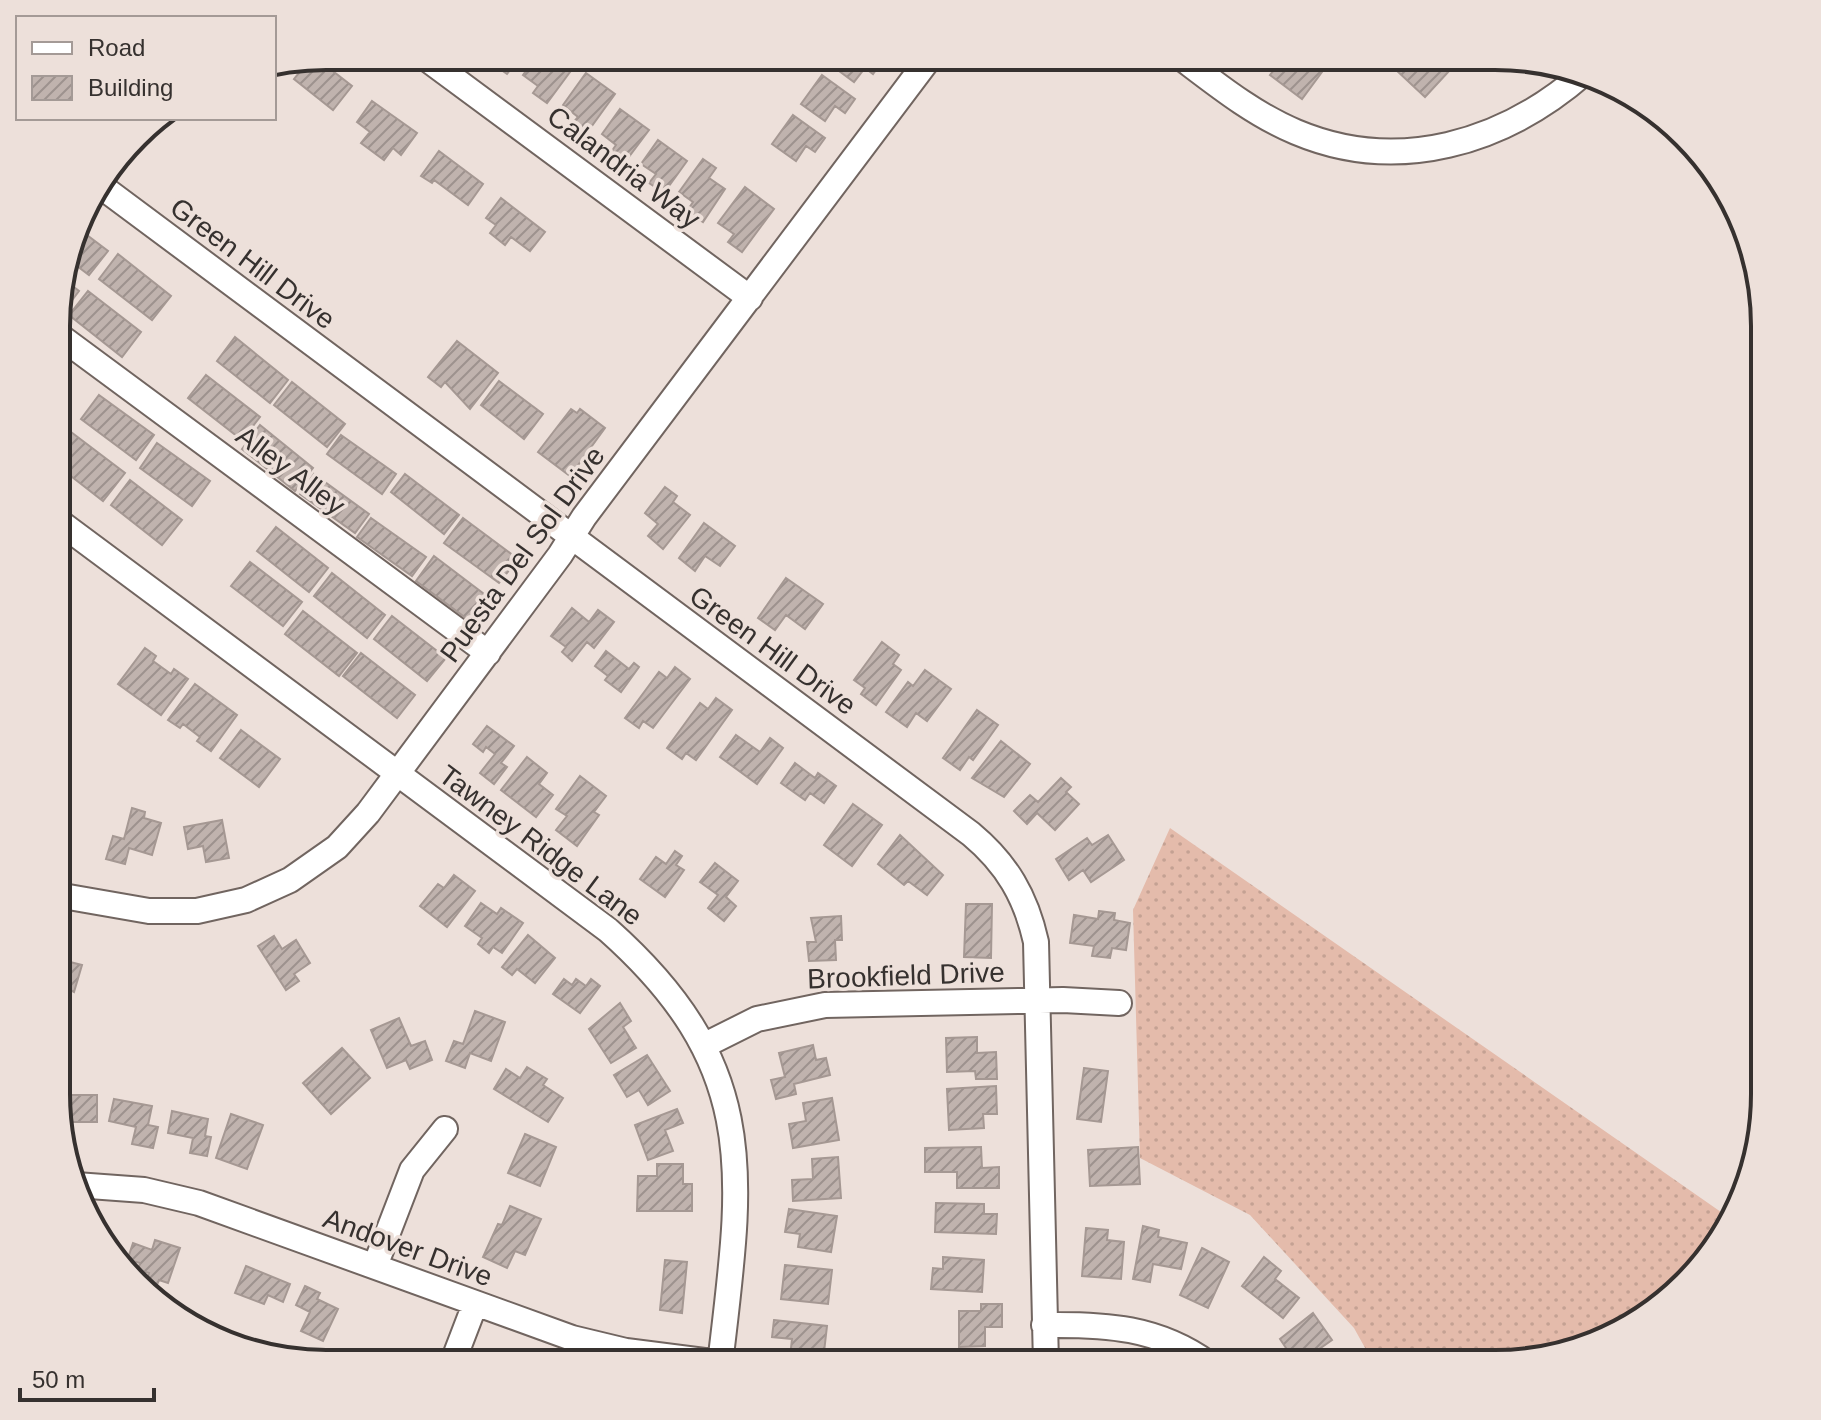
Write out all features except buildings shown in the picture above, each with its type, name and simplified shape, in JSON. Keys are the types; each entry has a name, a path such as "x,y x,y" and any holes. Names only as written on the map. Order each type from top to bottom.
{"street":[{"name":"Calandria Way","path":"444,70 750,298"},
{"name":"Puesta Del Sol Drive","path":"71,897 149,911 197,911 246,900 290,880 337,847 398,774 920,71"},
{"path":"1198,71 1245,106 1297,133 1348,148 1410,152 1459,143 1507,128 1557,97 1573,83"},
{"name":"Green Hill Drive","path":"108,192 990,850 1013,879 1029,914 1036,942 1045,1350"},
{"name":"Alley Alley","path":"70,344 488,653"},
{"name":"Tawney Ridge Lane","path":"70,530 620,941 673,995 703,1046 729,1112 738,1174 735,1238 722,1349"},
{"name":"Brookfield Drive","path":"703,1046 757,1019 796,1008 1039,1001 1119,1003"},
{"path":"375,1266 412,1170 445,1129"},
{"name":"Andover Drive","path":"88,1186 144,1190 199,1203 572,1338 619,1349"},
{"path":"458,1349 475,1304"},
{"path":"1044,1325 1125,1327 1187,1350"}],"shaded area":[{"path":"1170,828 1722,1213 1717,1222 1687,1263 1651,1297 1593,1331 1528,1348 1366,1350 1354,1328 1250,1215 1140,1158 1133,910"}]}
